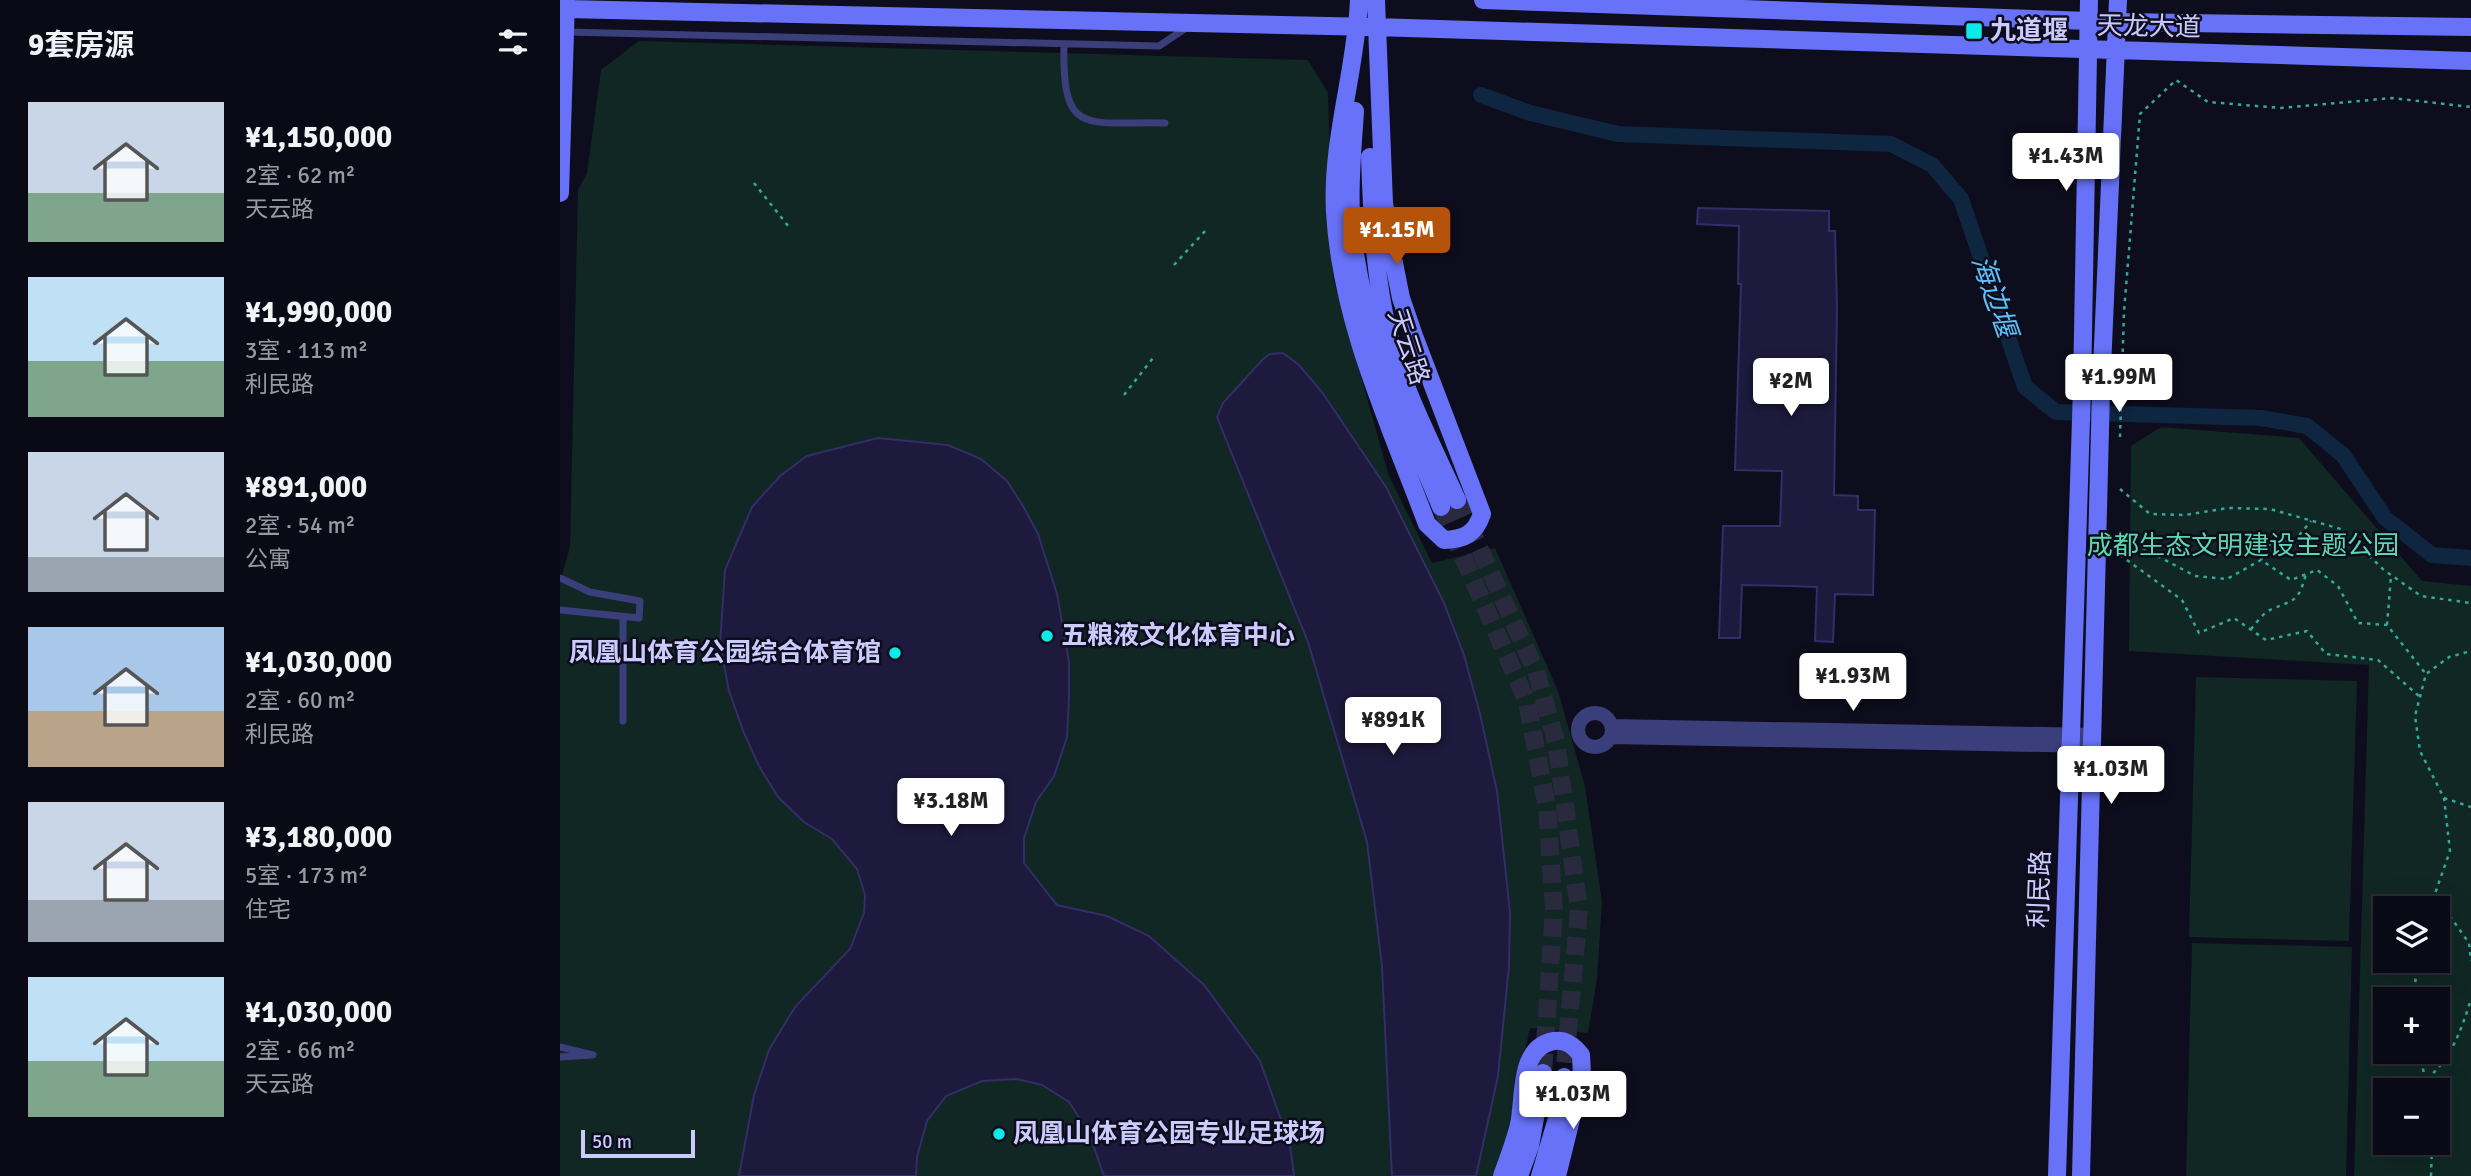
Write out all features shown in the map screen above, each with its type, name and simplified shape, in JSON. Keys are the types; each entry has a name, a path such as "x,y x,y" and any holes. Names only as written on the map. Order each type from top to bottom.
{"main road":[{"path":"1359,0 1366,27 1384,203 1401,298 1482,514 1476,529 1462,539 1444,540 1427,524 1364,358 1343,280 1335,211 1336,169 1366,27 1376,0"},
{"name":"天龙大道","path":"1483,0 2118,22 2471,27"},
{"name":"利民路","path":"2057,1176 2081,435 2089,0"},
{"name":"利民路","path":"2081,1176 2101,391 2118,52 2118,0"},
{"path":"560,193 566,5"},
{"name":"天龙大道","path":"566,5 2471,61"},
{"name":"天云路","path":"1366,27 1351,212 1359,273 1380,360 1449,504"},
{"path":"1502,1176 1519,1125 1529,1059 1536,1048 1560,1041 1572,1045 1581,1055 1581,1075 1557,1176"},
{"path":"1520,1176 1530,1146 1544,1073"},
{"path":"1540,1176 1558,1115 1564,1077"}],"street":[{"path":"1611,731 2093,741"}],"lane":[{"path":"566,32 1159,46 1193,24"},
{"path":"1064,44 1063,82 1067,103 1075,114 1087,121 1165,123"},
{"path":"560,578 590,592 640,601 639,618 560,610"},
{"path":"623,617 623,720"},
{"path":"560,1046 593,1055 560,1057"}],"path":[{"path":"2120,437 2121,385 2140,114 2176,80 2208,102 2281,108 2392,98 2471,107"},
{"path":"754,183 789,227"},
{"path":"1174,265 1206,230"},
{"path":"1125,395 1153,358"},
{"path":"2120,489 2150,514 2185,515 2228,508 2270,509 2341,529 2391,575 2421,596 2471,603"},
{"path":"2120,536 2195,576 2227,579 2261,561 2267,545 2296,539 2312,521"},
{"path":"2120,555 2182,600 2199,632 2234,618 2266,640 2306,631 2326,654 2378,660 2420,697"},
{"path":"2261,561 2291,580 2317,570 2338,586 2358,623 2387,625"},
{"path":"2250,629 2269,609 2291,604 2301,593 2306,575"},
{"path":"2391,575 2387,625 2426,674"},
{"path":"2471,651 2449,657 2426,674 2415,716 2420,751 2444,798 2450,851 2434,895 2469,943 2471,961"},
{"path":"2444,798 2471,807"},
{"path":"2428,1078 2443,1066 2458,1040 2471,999"},
{"path":"2431,1176 2432,1155"}],"green space":[{"name":"五粮液文化体育中心","path":"639,41 1308,60 1328,93 1333,278 1389,476 1432,563 1495,548 1558,691 1585,786 1602,902 1597,979 1588,1033 1530,1028 1498,1176 560,1176 560,582 570,547 578,190 587,173 601,70"},
{"name":"成都生态文明建设主题公园","path":"2161,427 2299,438 2422,581 2471,586 2471,1176 2354,1176 2369,665 2129,651 2131,446"},
{"path":"2196,677 2357,681 2349,941 2189,937"},
{"path":"2192,943 2352,947 2346,1176 2186,1176"}],"building":[{"path":"1698,208 1829,211 1829,231 1835,231 1837,307 1834,495 1858,496 1858,510 1875,510 1873,595 1835,594 1833,642 1815,641 1817,587 1789,586 1742,585 1740,638 1719,638 1723,526 1780,526 1782,471 1735,470 1741,284 1738,284 1739,226 1697,224"},
{"path":"1283,353 1299,365 1322,392 1386,487 1444,603 1464,655 1480,714 1497,791 1510,913 1509,966 1498,1076 1476,1176 1392,1176 1382,966 1367,842 1308,642 1217,417 1223,403 1263,359 1270,354"},
{"path":"878,438 948,445 981,459 1007,481 1023,506 1038,534 1057,594 1069,662 1067,737 1054,776 1036,802 1024,838 1024,863 1057,905 1107,916 1149,936 1204,985 1260,1061 1290,1145 1294,1176 1104,1176 1089,1133 1069,1102 1042,1085 1017,1079 982,1081 946,1096 927,1121 917,1157 916,1176 739,1176 754,1095 769,1050 795,1007 850,949 864,913 865,895 857,869 832,839 804,822 778,797 759,766 744,733 729,691 720,644 725,570 752,507 780,476 807,456"}],"waterway":[{"name":"海边堰","path":"1481,95 1530,113 1618,134 1891,144 1932,165 1961,199 2025,387 2056,412 2261,418 2307,426 2343,455 2385,518 2432,555 2471,558"}],"tunnel":[{"path":"1457,500 1536,671 1556,741 1579,909 1564,1077"},
{"path":"1441,507 1527,702 1547,807 1554,910 1543,1073"}],"place":[{"name":"九道堰","path":"1974,31"},
{"name":"五粮液文化体育中心","path":"1047,636"},
{"name":"凤凰山体育公园综合体育馆","path":"895,653"},
{"name":"凤凰山体育公园专业足球场","path":"999,1134"}]}
